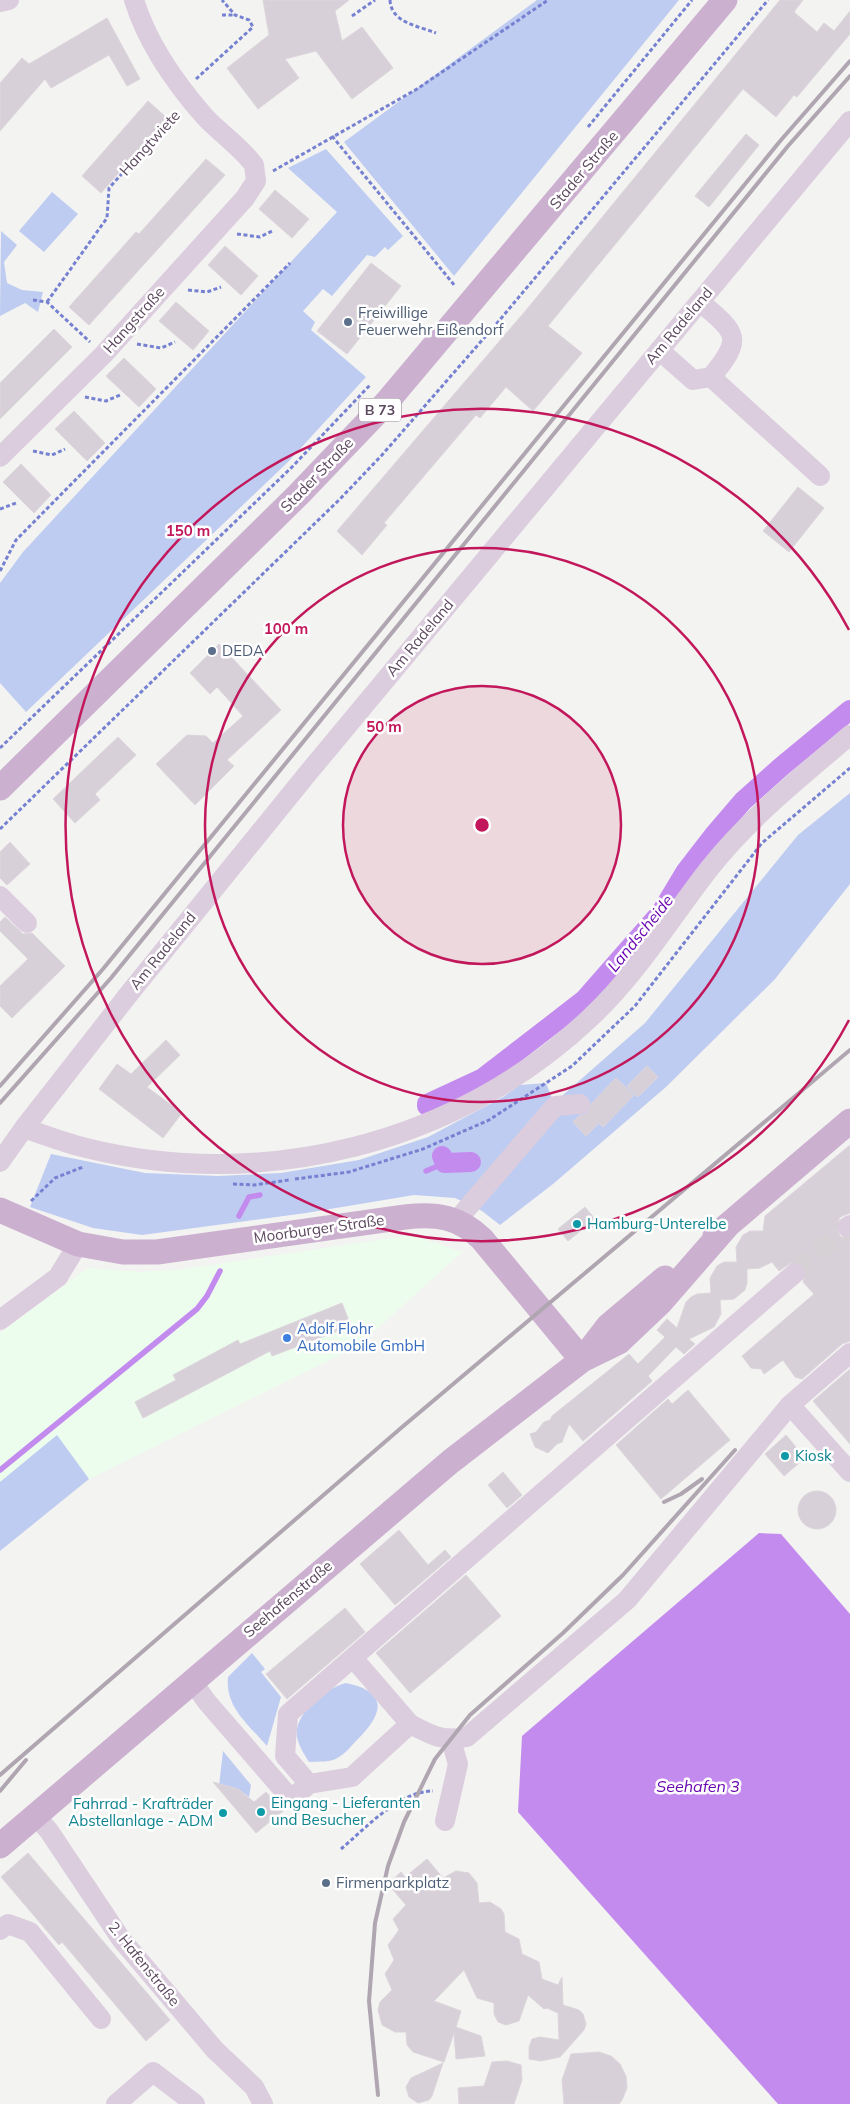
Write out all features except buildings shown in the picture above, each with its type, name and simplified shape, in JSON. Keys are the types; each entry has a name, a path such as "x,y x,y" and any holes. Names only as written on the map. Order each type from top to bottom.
{"main road":[{"name":"Stader Straße","path":"0,788 298,495 386,403 725,0"},
{"path":"582,1360 608,1326 850,1120"},
{"name":"Moorburger Straße","path":"7,1213 78,1244 123,1252 157,1252 405,1217 436,1215 457,1220 482,1239 582,1360"},
{"name":"Seehafenstraße","path":"0,1846 450,1462 582,1360"}],"street":[{"path":"0,2 9,0"},
{"name":"Hangtwiete","path":"134,0 140,19 187,94 206,117 250,160 254,165 257,175"},
{"name":"Am Radeland","path":"0,1162 24,1128 132,990 302,780 850,121"},
{"name":"Hangstraße","path":"7,451 103,354 172,279 250,191 257,175"},
{"path":"659,350 693,380 711,377 728,356 733,345 732,334 700,302"},
{"path":"711,377 820,476"},
{"path":"24,1128 86,1148 142,1158 185,1163 240,1164 299,1157 355,1147 402,1134 454,1112 492,1092 550,1052 590,1018 622,985 710,868 751,823 850,735"},
{"path":"0,896 27,923"},
{"path":"457,1220 555,1106 580,1104"},
{"path":"0,1320 58,1277 78,1244"},
{"path":"309,1784 285,1756 288,1714 795,1273"},
{"path":"353,1658 410,1724 431,1736 451,1740 467,1737 627,1600 790,1405 850,1353"},
{"path":"790,1405 850,1472"},
{"path":"192,1681 207,1702 291,1799 309,1784 352,1777 410,1724"},
{"path":"445,1821 458,1764 451,1740"},
{"name":"2. Hafenstraße","path":"35,1815 49,1831 121,1939 254,2098"},
{"path":"0,1930 8,1924 30,1932 101,2019"},
{"path":"116,2104 153,2072 195,2104"}],"path":[{"path":"222,0 235,15"},
{"path":"352,16 375,0"},
{"path":"390,0 393,13 400,20 436,33"},
{"path":"257,175 274,171 332,136 417,89 548,0"},
{"path":"585,130 692,0"},
{"path":"187,94 253,27 248,20 235,15 222,15"},
{"name":"Hangtwiete","path":"48,302 107,218 108,188 187,94"},
{"path":"332,136 455,286"},
{"path":"219,227 243,237 260,237 272,231"},
{"path":"0,571 16,540 290,264"},
{"path":"449,292 461,278"},
{"path":"172,279 188,290 207,292 221,287"},
{"path":"33,300 48,302 103,354"},
{"path":"116,340 161,348 175,342"},
{"path":"0,748 292,467 377,378"},
{"path":"70,388 87,398 106,401 120,395"},
{"path":"7,451 52,455 65,449"},
{"path":"0,509 16,504"},
{"path":"224,1183 254,1185 349,1172 423,1149 489,1120 566,1071 636,1006 762,843 850,768"},
{"path":"7,1213 54,1178 84,1167 92,1168"},
{"path":"341,1849 392,1807 420,1791 452,1791"}],"shaded area":[{"path":"537,0 679,0 454,276 344,142"},
{"path":"326,149 403,236 388,250 385,247 375,257 367,255 332,296 323,289 303,311 315,322 311,330 366,377 288,462 26,712 0,683 0,583 23,552 337,212 288,168"},
{"path":"52,192 78,214 44,252 19,231"},
{"path":"1,231 17,245 4,262 7,283 22,290 43,292 38,312 25,303 0,316"},
{"path":"850,793 850,884 775,979 666,1087 553,1184 500,1225 482,1211 455,1198 414,1195 306,1213 142,1235 93,1228 30,1207 51,1154 145,1173 218,1176 281,1173 359,1160 428,1137 503,1097 520,1085 546,1083 554,1103 645,1023 798,835"},
{"path":"412,1235 462,1252 358,1346 89,1479 57,1436 0,1482 0,1333 88,1268 141,1272 177,1270"},
{"path":"57,1435 89,1479 0,1551 0,1482"},
{"path":"252,1653 265,1669 261,1672 281,1697 267,1746 239,1715 230,1697 228,1688 228,1677"},
{"path":"346,1683 370,1692 376,1698 378,1706 376,1714 365,1731 342,1755 328,1761 309,1762 297,1738 299,1721 309,1707 323,1694"},
{"path":"223,1751 251,1785 249,1797 238,1789 219,1786"}],"water":[{"name":"Seehafen 3","path":"759,1533 781,1534 850,1614 850,2104 778,2104 518,1812 522,1736"}],"waterway":[{"name":"Landscheide","path":"427,1106 427,1104 483,1078 584,1000 662,911 686,871 743,801 850,710"},
{"name":"Landscheide","path":"442,1156 445,1163 471,1162"},
{"path":"426,1171 445,1163"},
{"path":"239,1216 249,1197 260,1195"},
{"path":"0,1470 197,1309 207,1296 220,1271"}],"tunnel":[{"path":"795,1273 847,1227"}],"railway":[{"path":"0,1086 103,969 781,140 850,61"},
{"path":"0,1103 111,978 788,146 850,76"},
{"path":"0,1775 401,1428 850,1050"},
{"path":"378,2095 369,2001 375,1923 388,1866 404,1822 435,1759 470,1715 563,1633 623,1575 735,1450"},
{"path":"664,1502 681,1494 702,1479"},
{"path":"0,1791 26,1760"}],"place":[{"name":"Freiwillige Feuerwehr Eißendorf","path":"348,322"},
{"name":"DEDA","path":"212,651"},
{"name":"Hamburg-Unterelbe","path":"577,1224"},
{"name":"Adolf Flohr Automobile GmbH","path":"287,1338"},
{"name":"Kiosk","path":"785,1456"},
{"name":"Eingang - Lieferanten und Besucher","path":"261,1812"},
{"name":"Fahrrad - Krafträder Abstellanlage - ADM","path":"223,1813"},
{"name":"Firmenparkplatz","path":"326,1883"}]}
